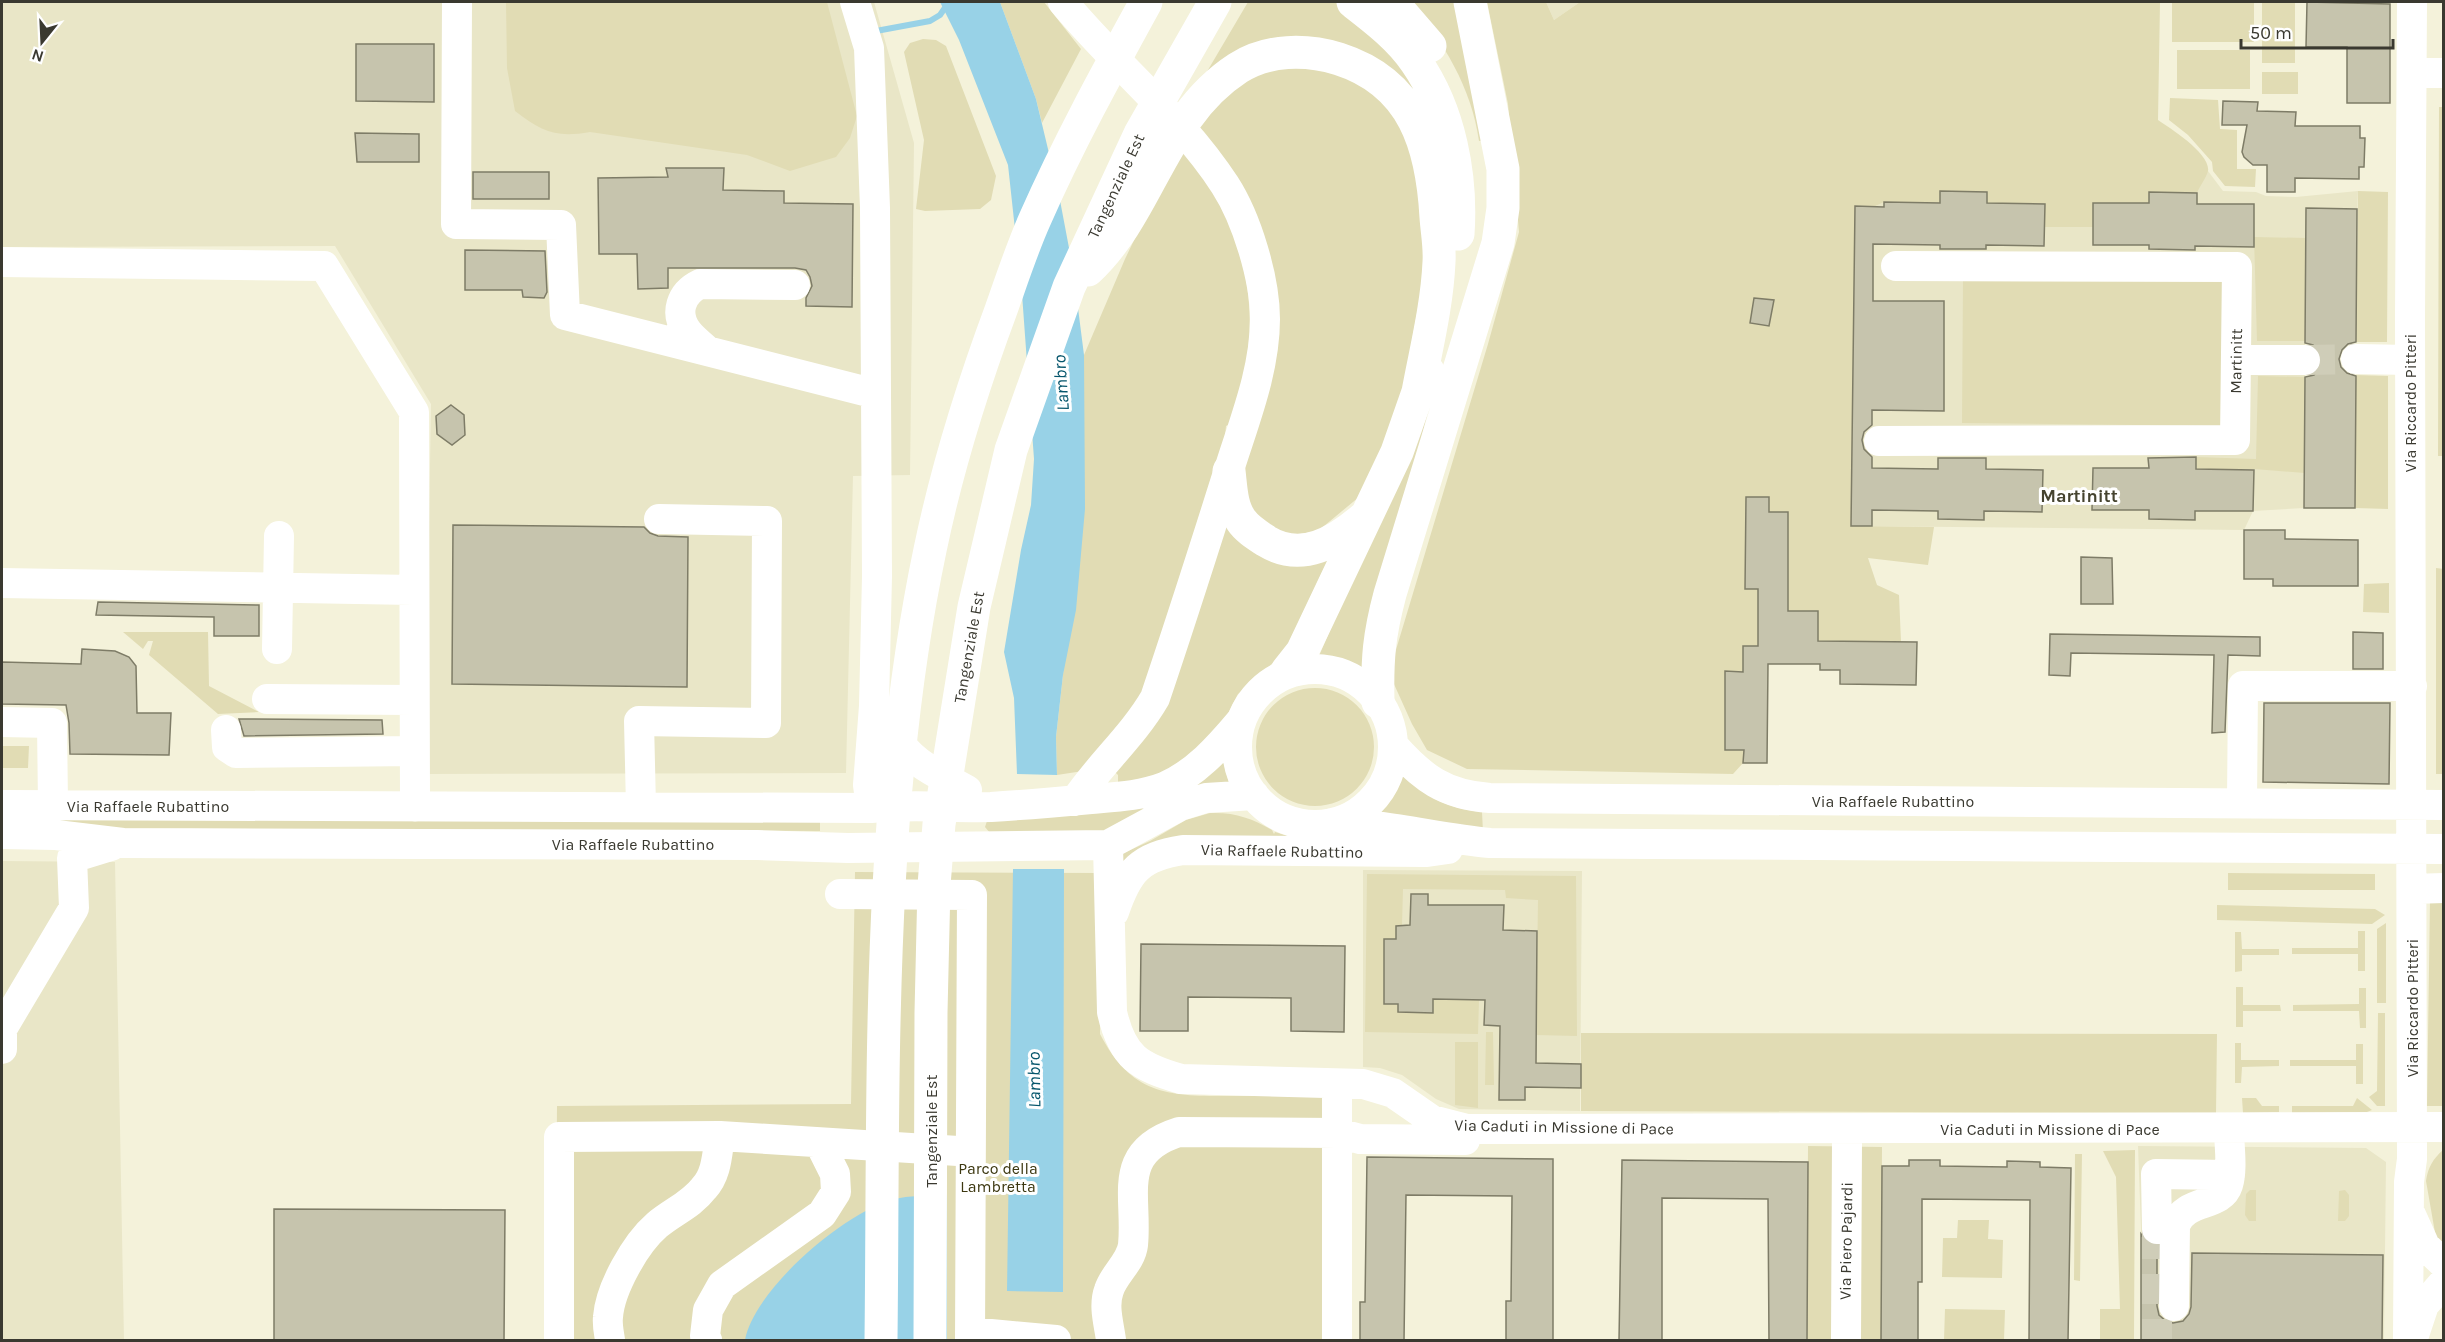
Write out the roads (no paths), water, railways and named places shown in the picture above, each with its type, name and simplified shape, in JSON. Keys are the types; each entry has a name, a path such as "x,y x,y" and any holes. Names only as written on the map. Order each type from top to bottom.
{"highway":[{"path":"1069,148 1071,114 1080,80 1088,59 1120,2"},
{"path":"881,1341 884,1007 899,741 930,550 981,364 1034,222 1069,148 1146,2"},
{"name":"Tangenziale Est","path":"930,1341 931,1013 934,885 939,824 975,607 1011,450 1042,357 1069,287 1140,134 1215,2"},
{"path":"1287,671 1302,652 1397,452 1418,392 1437,352 1450,306 1458,226 1457,181 1450,141 1436,97 1416,61 1385,27 1353,2"},
{"path":"1392,2 1430,46 1453,89 1469,134 1479,188 1480,241 1471,332"},
{"path":"1378,702 1379,636 1498,243 1503,208 1503,169 1470,2"},
{"path":"1069,287 1102,257 1114,242 1190,111 1239,68 1263,56 1291,52 1319,53 1345,61 1373,75 1395,94 1413,116 1425,140 1433,172 1439,261 1433,315 1418,392"},
{"path":"1228,471 1233,502 1241,520 1255,534 1276,547 1300,552 1322,547 1344,535 1366,516"}],"street":[{"path":"457,2 456,224 561,225 565,315 876,394"},
{"path":"855,2 869,48 872,80 877,576 874,706 868,785 871,808"},
{"path":"1063,2 1203,152 1227,188 1256,257 1263,290 1265,320 1261,358 1248,412 1155,698 1147,713 1075,801"},
{"name":"Via Riccardo Pitteri","path":"2410,1341 2408,1207 2412,1128 2410,360 2412,2"},
{"path":"2412,73 2444,73"},
{"path":"2,262 324,266 414,412 415,807"},
{"name":"Martinitt","path":"1879,441 2235,440 2237,267 1896,266"},
{"path":"708,351 686,330 679,312 682,300 689,289 700,284 795,285"},
{"path":"2356,359 2410,360"},
{"path":"2236,360 2305,360"},
{"path":"641,807 639,721 766,723 767,521 659,519"},
{"path":"277,649 279,536"},
{"path":"2,583 414,591"},
{"name":"Via Raffaele Rubattino","path":"1332,823 1359,811 1379,791 1388,773 1393,745 1390,726 1378,702 1363,686 1338,672 1318,669 1287,671 1257,693 1240,722 1236,741 1238,760 1244,779 1254,795 1268,809 1284,819 1303,824 1379,826 1456,840 1490,843 2444,849"},
{"path":"2242,804 2243,686 2412,686"},
{"path":"267,699 414,700"},
{"path":"874,706 881,720 904,751 924,767 966,789 992,807"},
{"path":"2,722 52,723 52,805"},
{"name":"Via Raffaele Rubattino","path":"2,805 992,807 1131,795 1164,787 1183,777 1220,746 1240,722"},
{"path":"226,730 227,747 236,753 414,752"},
{"name":"Via Raffaele Rubattino","path":"1393,745 1412,767 1450,791 1490,798 2444,805"},
{"name":"Via Raffaele Rubattino","path":"2,834 56,835 123,843 733,844 848,848 1108,845 1180,806 1206,798 1254,795"},
{"path":"2,1049 2,1029 74,908 72,858 123,843"},
{"name":"Via Raffaele Rubattino","path":"1111,919 1119,897 1132,874 1147,859 1183,850 1427,852 1490,843"},
{"name":"Via Caduti in Missione di Pace","path":"1108,845 1112,1012 1116,1034 1126,1050 1141,1064 1159,1073 1181,1079 1363,1084 1393,1093 1432,1120 1467,1129 2373,1128"},
{"path":"2412,889 2444,888"},
{"path":"840,894 972,895 970,1336 1056,1341"},
{"path":"2373,1128 2388,1122 2400,1111 2412,1074"},
{"path":"1337,1097 1337,1341"},
{"path":"2373,1128 2444,1128"},
{"path":"2373,1128 2411,1163 2424,1143 2444,1128"},
{"path":"2174,1306 2175,1232 2178,1219 2195,1205 2220,1196 2227,1187 2230,1175 2229,1129"},
{"path":"1111,1341 1106,1305 1109,1290 1133,1246 1131,1186 1140,1159 1162,1137 1179,1132 1338,1133 1360,1139 1547,1141"},
{"path":"559,1341 559,1137 720,1136 958,1151 970,1155"},
{"path":"610,1341 608,1317 618,1283 635,1251 656,1225 689,1204 705,1187 715,1168 720,1136"},
{"name":"Via Piero Pajardi","path":"1846,1341 1847,1142"},
{"path":"707,1341 705,1336 708,1310 722,1285 822,1214 836,1192 836,1174 820,1144"},
{"path":"2157,1229 2156,1174 2230,1175"},
{"name":"Via Riccardo Pitteri","path":"2408,1207 2421,1240 2433,1256 2444,1264"},
{"name":"Via Riccardo Pitteri","path":"2410,1341 2424,1305 2444,1282"}],"water":[{"name":"Lambro","path":"940,2 1000,2 1036,99 1059,195 1073,269 1084,355 1085,509 1076,610 1063,675 1056,737 1057,775 1017,774 1014,698 1004,652 1031,505 1034,459 1022,294 1008,165 959,40"},
{"name":"Lambro","path":"1013,869 1064,869 1063,1292 1007,1291"},
{"path":"947,1195 947,1340 745,1340 752,1320 766,1298 807,1253 831,1233 879,1205 900,1198"}],"waterway":[{"path":"876,31 930,21 940,15 949,2"}],"tunnel":[{"path":"2305,360 2356,359"},
{"path":"2157,1229 2157,1340"}],"district":[{"name":"Martinitt","path":"2079,496"}],"park label":[{"name":"Parco della Lambretta","path":"998,1177"}]}
